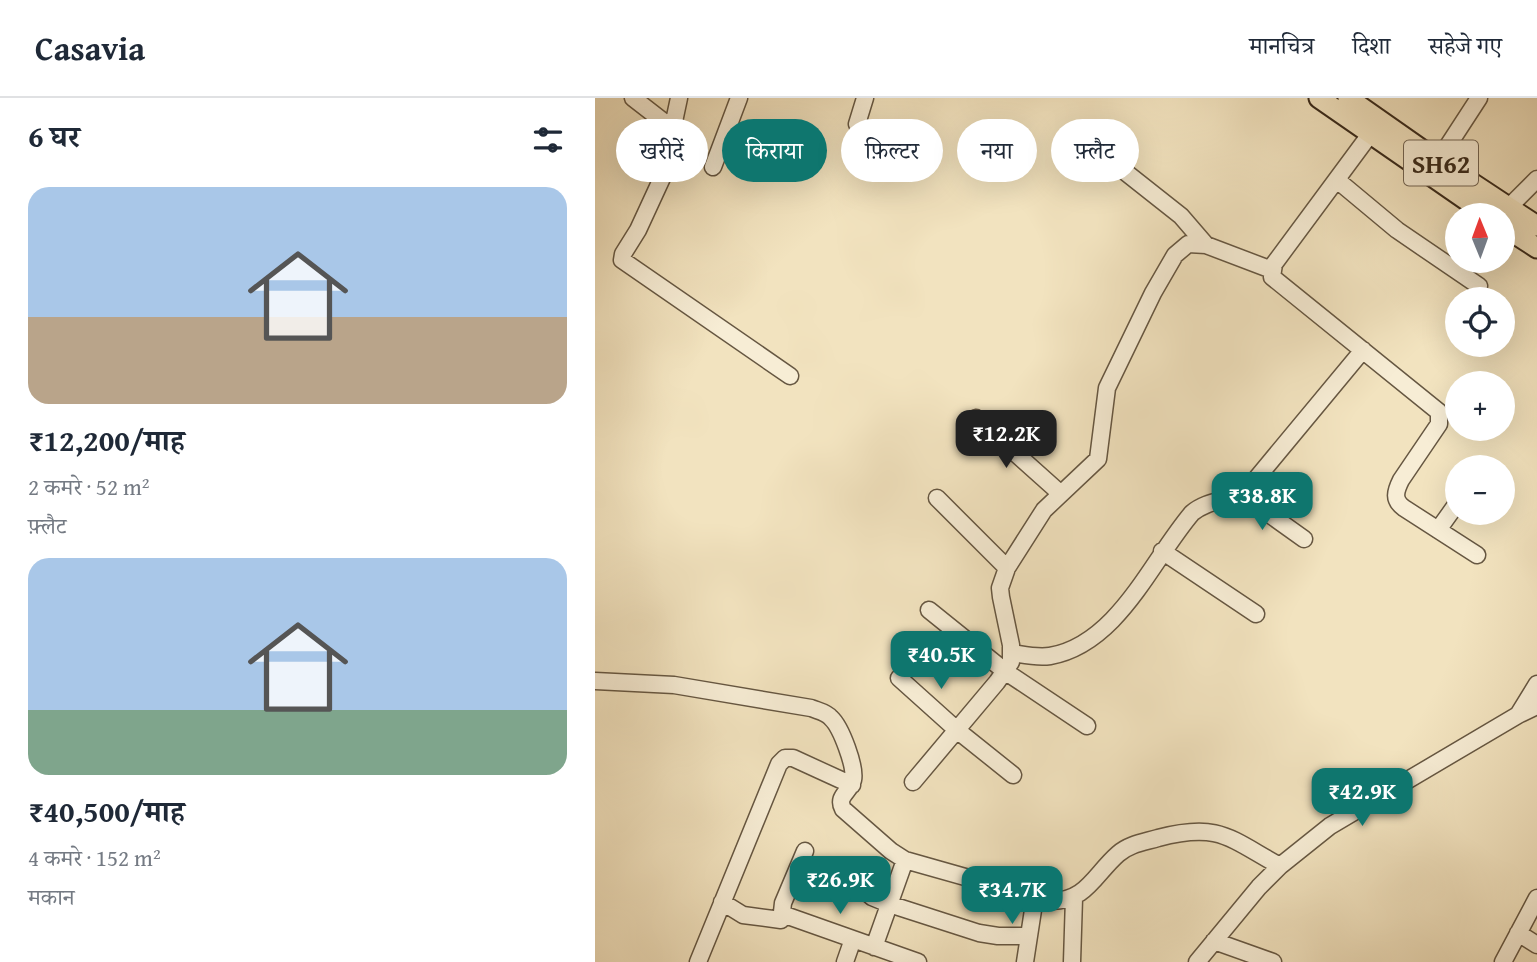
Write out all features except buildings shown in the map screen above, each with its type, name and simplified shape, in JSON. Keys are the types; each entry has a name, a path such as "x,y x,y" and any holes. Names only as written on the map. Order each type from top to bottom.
{"main road":[{"name":"SH62","path":"1319,98 1471,203"},
{"name":"SH62","path":"1348,98 1438,161 1490,203"},
{"name":"SH62","path":"1515,219 1537,226"},
{"name":"SH62","path":"1515,225 1537,248"}],"street":[{"path":"633,98 659,119"},
{"path":"675,119 679,98"},
{"path":"713,167 739,98"},
{"path":"859,119 865,98"},
{"path":"1438,161 1479,98"},
{"path":"1371,133 1274,264 1272,277 1439,412 1439,425 1401,481 1396,490 1396,498 1398,504 1477,555"},
{"path":"1515,205 1537,179"},
{"path":"1336,180 1397,230 1479,286"},
{"path":"660,182 622,260 790,376"},
{"path":"1138,182 1181,216 1206,246"},
{"path":"913,782 958,731 1006,672 1011,662 1012,653 1000,597 1000,588 1007,568 1038,517 1098,459 1107,388 1153,293 1175,255 1188,244 1206,246 1272,270"},
{"path":"1012,653 1052,655 1102,631 1123,608 1185,522 1199,507 1246,491 1363,350"},
{"path":"976,418 1061,495"},
{"path":"1241,494 1304,539"},
{"path":"937,498 1007,568"},
{"path":"1438,530 1445,520"},
{"path":"1162,551 1256,614"},
{"path":"929,610 1006,672 1087,726"},
{"path":"899,678 958,731 1013,775"},
{"path":"595,681 674,685 820,711 829,715 840,732 854,769 852,785 841,798 843,809 905,860 1035,897 1050,901 1074,898 1129,846 1190,830 1217,832 1280,866"},
{"path":"1518,715 1537,684"},
{"path":"1197,962 1259,887 1280,866 1340,820 1537,706"},
{"path":"698,962 775,771 785,758 803,760 852,785"},
{"path":"805,851 783,903 782,912 789,917 918,962"},
{"path":"874,947 905,860"},
{"path":"844,873 872,897 889,904 978,933 1029,936"},
{"path":"1025,962 1035,897"},
{"path":"1072,962 1074,898"},
{"path":"1503,962 1537,898"},
{"path":"723,902 743,915 781,920"},
{"path":"1518,933 1537,945"},
{"path":"845,962 853,939"},
{"path":"1214,941 1273,962"}]}
